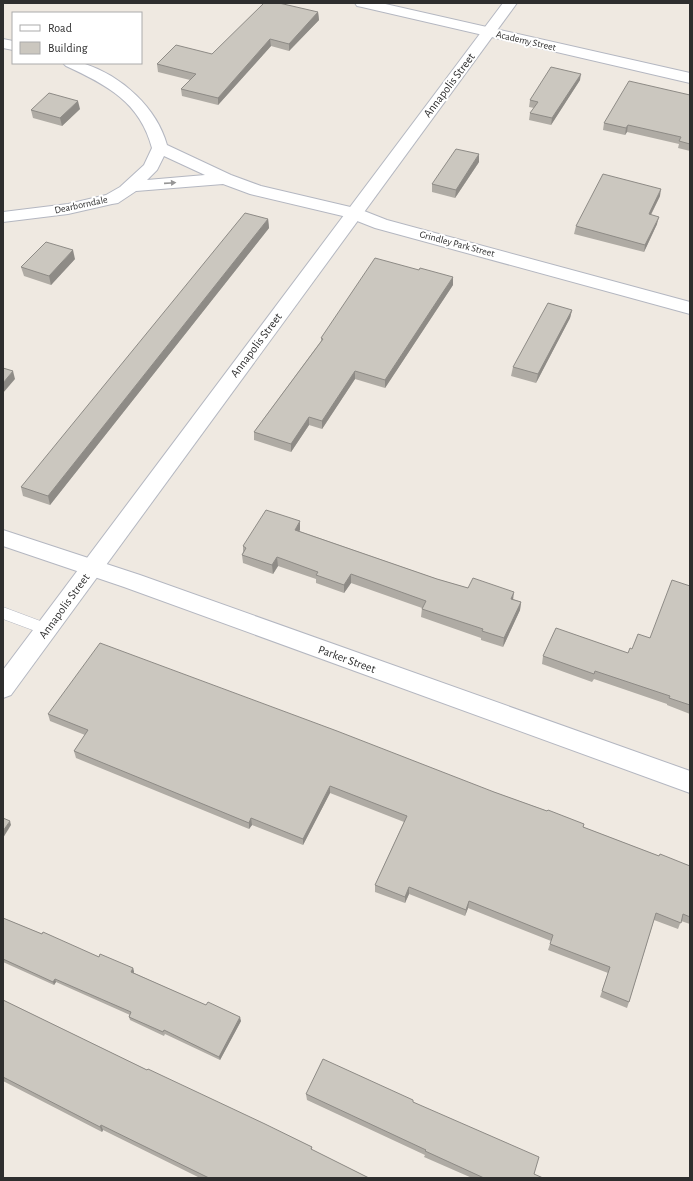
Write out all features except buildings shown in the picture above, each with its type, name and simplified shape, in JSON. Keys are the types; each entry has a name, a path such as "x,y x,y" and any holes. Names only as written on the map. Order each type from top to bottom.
{"street":[{"name":"Academy Street","path":"362,3 690,78"},
{"name":"Annapolis Street","path":"3,688 353,213 510,3"},
{"path":"73,64 114,85 134,102 153,125 160,148"},
{"name":"Grindley Park Street","path":"160,148 225,178 256,190 353,213 381,224 690,308"},
{"name":"Dearborndale","path":"3,217 68,209 112,199 126,191 151,167 160,148"},
{"name":"Grindley Park Street","path":"131,186 225,178"},
{"name":"Parker Street","path":"3,538 139,584 690,782"}],"lane":[{"path":"3,613 46,629"}]}
